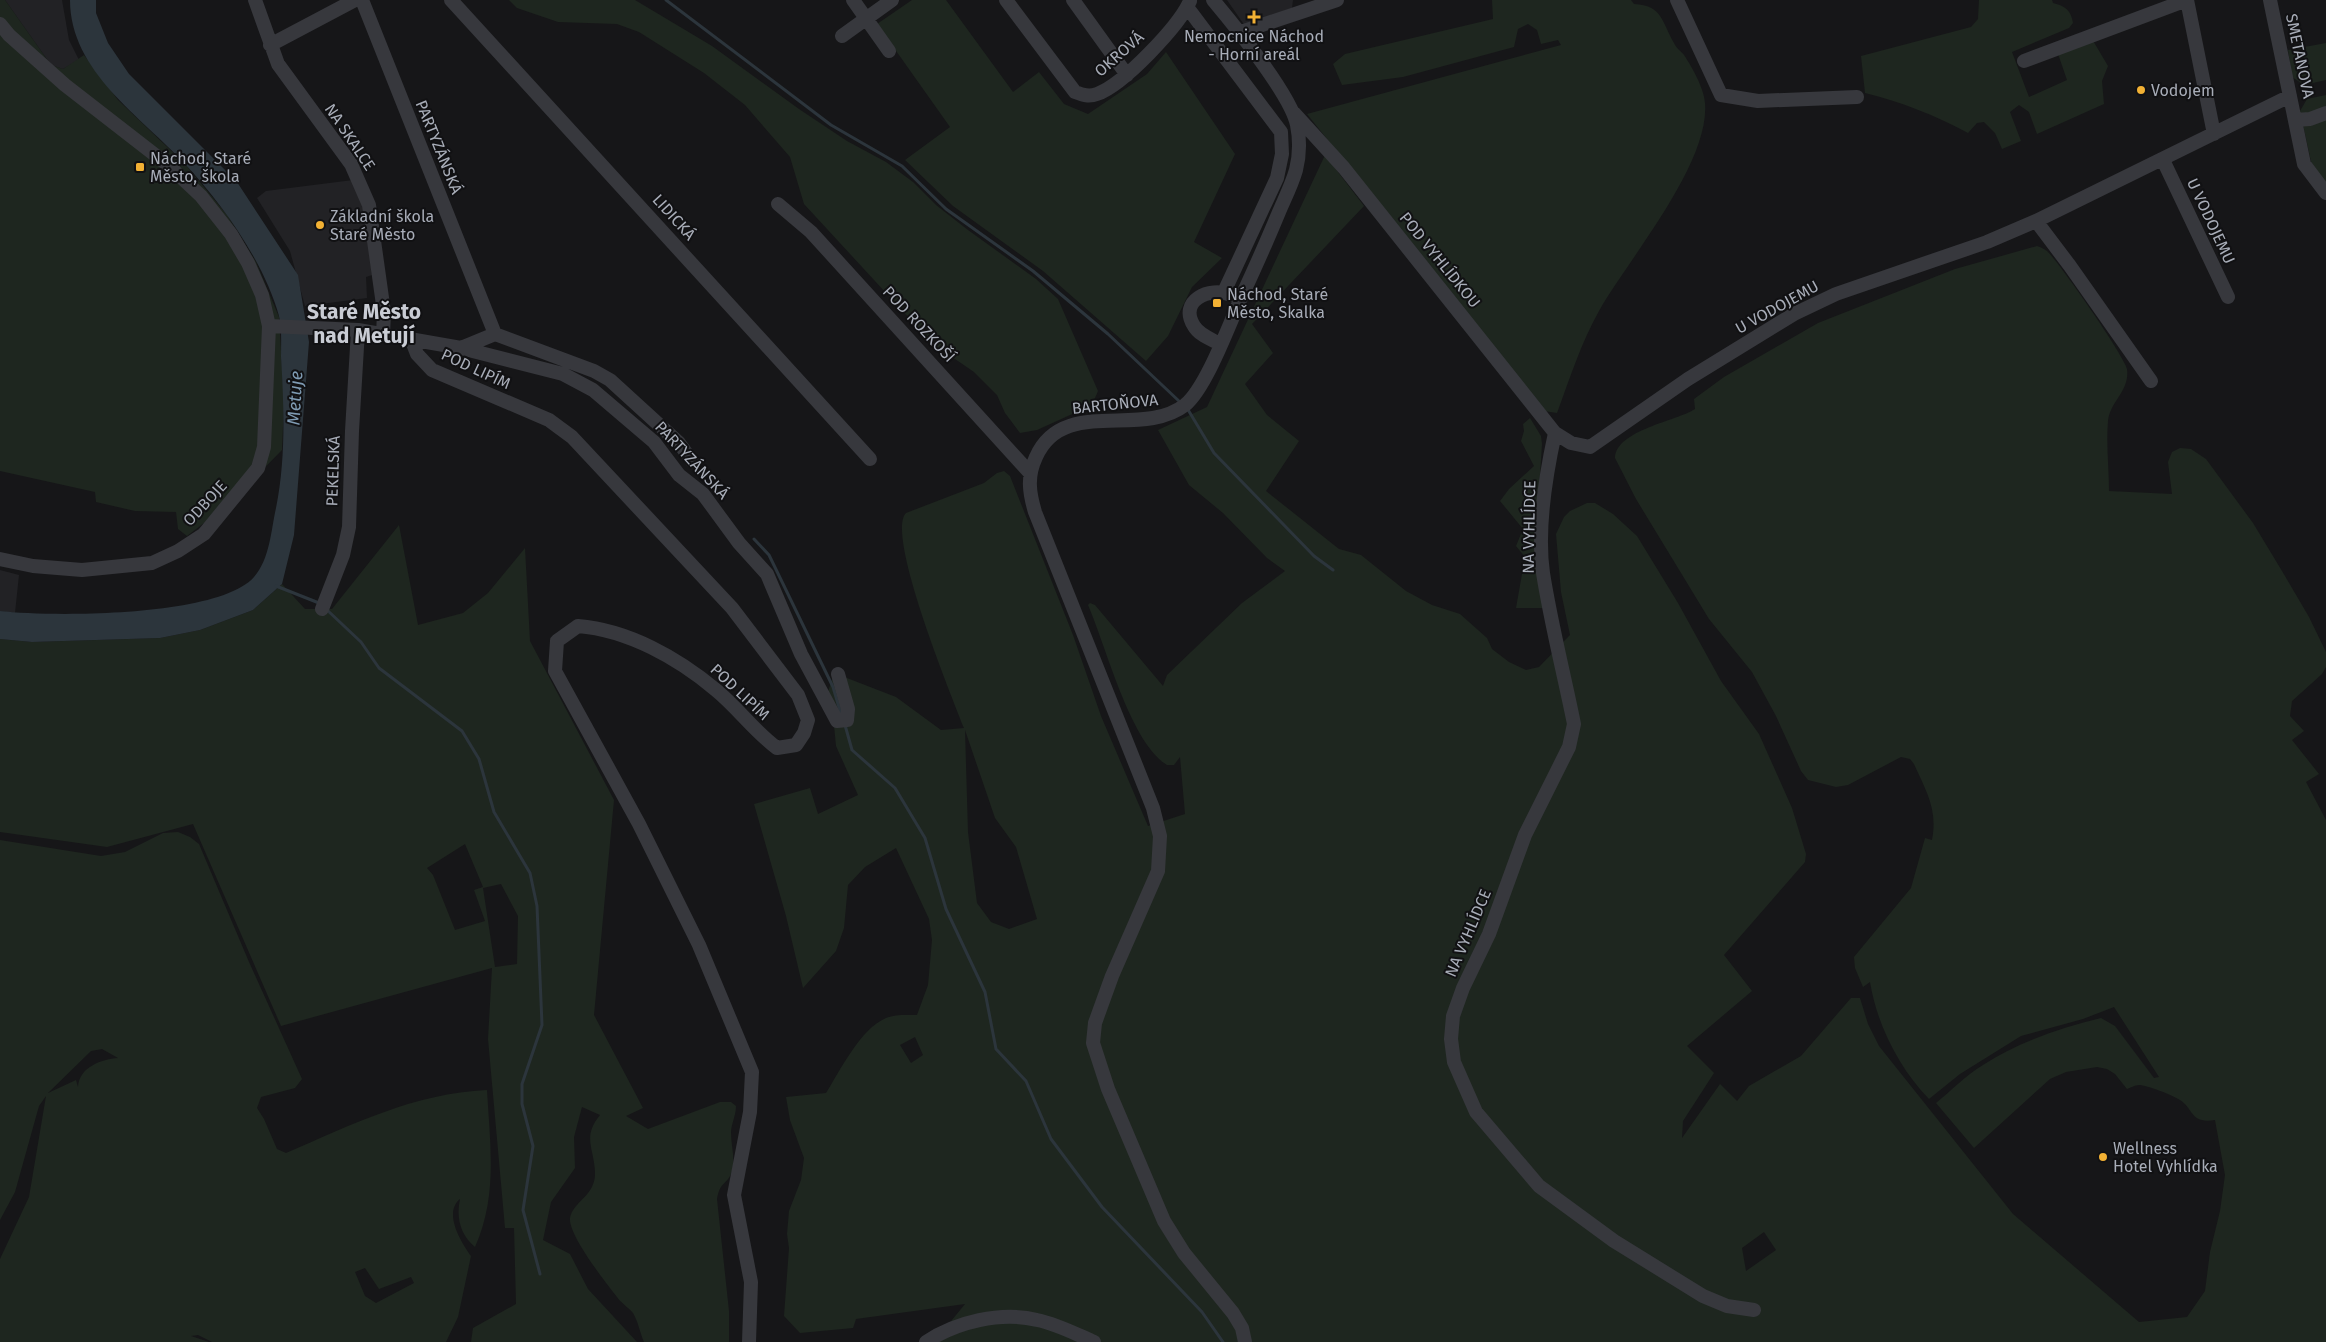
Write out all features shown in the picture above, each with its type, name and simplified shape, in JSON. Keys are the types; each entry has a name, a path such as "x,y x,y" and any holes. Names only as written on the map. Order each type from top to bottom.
{"street":[{"name":"NA SKALCE","path":"255,0 278,64 351,164 369,205 384,312 383,334"},
{"path":"270,45 355,0"},
{"name":"PARTYZÁNSKÁ","path":"362,0 494,334 594,371 610,380 672,437 692,461"},
{"name":"LIDICKÁ","path":"451,0 870,459"},
{"path":"853,0 889,51"},
{"path":"842,36 892,0"},
{"name":"OKROVÁ","path":"1006,0 1074,92 1089,96 1099,94 1126,74 1154,49 1189,4"},
{"path":"1074,0 1126,74"},
{"name":"BARTOŇOVA","path":"1213,0 1288,102 1293,113 1300,145 1293,179 1220,344 1189,402 1161,418 1086,422 1064,428 1041,448 1030,473 1030,490 1035,512 1159,826 1161,847 1156,879 1112,976 1095,1023 1093,1043 1115,1105 1164,1221 1184,1253 1232,1312 1242,1328 1245,1342"},
{"path":"1238,33 1337,0"},
{"path":"1677,0 1721,96 1758,101 1857,97"},
{"path":"2024,61 2187,0 2214,134"},
{"name":"SMETANOVA","path":"2270,0 2304,164 2326,194"},
{"path":"1189,4 1281,132 1282,154 1277,178 1226,287 1201,294 1194,302 1189,314 1194,327 1204,336 1220,344"},
{"name":"ODBOJE","path":"0,24 8,35 65,85 168,165 201,196 231,234 248,263 273,326 264,447 258,468 204,534 178,551 152,563 82,570 33,566 0,559"},
{"name":"U VODOJEMU","path":"1555,433 1571,442 1590,447 1688,379 1794,314 1836,294 1987,242 2036,221 2290,96"},
{"name":"POD VYHLÍDKOU","path":"1293,113 1344,168 1555,433"},
{"path":"2295,120 2310,119 2326,113"},
{"name":"U VODOJEMU","path":"2163,160 2228,297"},
{"name":"POD ROZKOŠÍ","path":"778,204 811,232 1030,473"},
{"path":"2036,221 2070,266 2150,381"},
{"path":"1226,287 1240,300"},
{"path":"273,326 358,330 412,341 461,348 494,334"},
{"name":"PEKELSKÁ","path":"322,609 343,555 349,527 358,330"},
{"name":"POD LIPÍM","path":"412,341 422,362 432,370 549,420 572,436 732,608 798,695 808,720 804,733 796,745 777,748 764,738 717,690 679,662 626,636 598,627 578,626 557,641 556,671 639,824 699,945 752,1072 750,1112 734,1195 751,1282 749,1342"},
{"name":"PARTYZÁNSKÁ","path":"461,348 563,374 593,390 654,442 679,475 703,494 739,543 767,574 801,654 837,720 847,720 848,709 838,674"},
{"name":"NA VYHLÍDCE","path":"1555,433 1547,474 1543,519 1543,572 1574,724 1569,747 1525,835 1489,934 1463,988 1453,1016 1451,1039 1454,1062 1476,1112 1539,1186 1614,1240 1703,1296 1727,1306 1754,1310"},
{"path":"926,1342 949,1331 982,1320 1010,1318 1042,1321 1094,1342"}],"shaded area":[{"path":"0,0 5,0 51,65 63,69 84,55 118,100 185,164 227,215 256,262 279,317 284,403 282,450 230,503 187,536 178,529 176,512 135,511 96,502 95,492 0,471"},
{"path":"5,0 62,0 69,40 79,60 63,69 51,65"},
{"path":"509,0 635,0 712,46 847,141 886,162 913,182 936,205 1036,279 1058,299 1098,391 1092,405 1037,430 1020,433 1005,413 997,395 974,372 933,344 804,204 790,157 745,105 704,73 639,32 617,24 558,22 517,8"},
{"path":"912,0 946,0 1013,92 1039,72 1064,104 1088,114 1147,74 1166,52 1235,154 1194,242 1222,258 1192,287 1168,336 1146,361 1043,271 953,206 905,160 950,127 877,24"},
{"name":"Nemocnice Náchod - Horní areál","path":"1227,0 1293,0 1292,8 1245,26"},
{"path":"1492,0 1631,0 1634,4 1651,8 1660,16 1675,45 1691,65 1700,84 1705,103 1703,127 1695,154 1682,182 1599,311 1581,348 1557,413 1544,411 1307,114 1561,45 1558,40 1541,44 1537,30 1528,24 1518,29 1514,47 1403,77 1342,85 1333,64 1345,54 1493,19"},
{"path":"1979,0 2052,0 2053,3 2067,9 2073,23 2069,28 2012,52 2029,97 2067,80 2057,51 2092,39 2108,66 2102,81 2104,104 2037,134 2029,112 2019,105 2010,112 2021,141 2002,149 1995,133 1984,122 1977,123 1968,133 1918,110 1865,93 1861,56 1971,27 1978,19"},
{"path":"2326,43 2326,80 2304,85 2292,77 2288,50"},
{"path":"2326,95 2326,182 2312,166 2300,111 2307,99"},
{"path":"1325,155 1364,206 1252,324 1273,353 1245,384 1267,415 1299,441 1266,491 1339,549 1361,555 1406,591 1432,605 1460,614 1487,638 1492,649 1509,662 1526,670 1539,667 1570,635 1561,592 1556,534 1564,517 1570,511 1587,503 1595,503 1613,514 1637,536 1678,603 1721,681 1759,734 1792,808 1806,854 1805,862 1724,955 1752,991 1687,1046 1714,1073 1683,1121 1682,1138 1720,1084 1737,1101 1749,1086 1801,1056 1851,998 1860,998 1868,1024 1879,1046 2013,1214 2139,1322 2187,1317 2205,1291 2210,1252 2220,1211 2225,1175 2215,1120 2207,1121 2197,1118 2180,1100 2153,1088 2139,1085 2127,1089 2115,1074 2107,1069 2097,1067 2066,1072 2050,1079 1974,1148 1936,1103 1977,1069 2011,1049 2055,1031 2101,1018 2115,1026 2154,1078 2159,1077 2114,1007 2083,1019 2021,1036 1960,1074 1929,1099 1918,1087 1891,1045 1878,1014 1870,982 1863,987 1855,968 1854,957 1911,888 1925,838 1932,840 1933,819 1930,800 1914,764 1910,759 1901,757 1848,785 1836,787 1808,780 1801,771 1776,716 1752,672 1709,619 1636,499 1615,458 1618,448 1625,440 1636,433 1695,409 1694,399 1724,377 1818,323 1955,269 2037,246 2047,251 2091,310 2127,369 2126,384 2112,408 2108,421 2109,491 2172,494 2168,462 2172,452 2180,448 2191,449 2206,459 2253,523 2309,617 2326,652 2326,667 2322,674 2292,701 2290,716 2304,731 2292,740 2319,774 2306,782 2326,820 2326,1342 934,1342 965,1304 856,1319 853,1328 800,1333 784,1316 789,1248 787,1234 789,1211 801,1180 804,1158 790,1120 786,1097 826,1093 859,1041 877,1023 894,1016 917,1015 928,985 932,940 929,919 896,848 865,867 848,885 844,928 836,951 803,988 786,916 754,804 810,788 818,814 858,795 836,746 832,705 827,695 834,673 896,697 941,730 964,728 935,652 912,582 902,527 906,513 984,483 997,473 1004,471 1010,476 1073,635 1101,716 1148,826 1185,814 1180,757 1174,765 1167,765 1154,753 1142,736 1120,692 1088,605 1090,603 1095,605 1163,686 1167,675 1242,603 1285,571 1267,558 1223,513 1189,485 1158,430 1207,407","holes":["965,730 995,818 1016,847 1037,919 1009,929 991,922 977,903 968,832","915,1037 923,1055 911,1063 900,1045","1764,1232 1776,1250 1746,1271 1742,1248"]},
{"name":"Základní škola Staré Město","path":"361,179 372,275 366,277 367,298 305,306 290,251 257,198 266,191"},
{"path":"1530,418 1541,436 1542,444 1538,507 1544,608 1516,608 1525,557 1516,546 1523,529 1500,501 1509,489 1534,466 1521,441 1524,431 1523,424"},
{"path":"399,525 418,625 463,613 488,593 525,548 530,641 614,800 594,1015 643,1108 626,1116 648,1129 720,1102 731,1102 736,1106 731,1133 732,1171 721,1187 717,1199 729,1311 729,1342 644,1342 633,1313 619,1299 581,1247 571,1226 570,1218 575,1207 592,1187 595,1172 590,1136 591,1130 600,1115 582,1107 574,1137 575,1168 551,1202 543,1240 570,1254 588,1289 637,1342 471,1342 473,1328 516,1304 514,1228 505,1228 488,1039 492,968 281,1026 193,824 107,847 0,832 0,639 32,642 160,638 200,630 253,610 282,584 305,609 332,609","holes":["465,844 483,887 474,890 485,921 455,930 433,875 427,868","501,884 518,916 517,964 495,967 483,888"]},
{"path":"0,570 19,575 15,613 0,611"},
{"path":"178,832 190,837 199,844 249,962 302,1079 295,1088 261,1097 257,1108 277,1149 286,1153 384,1112 409,1104 460,1092 487,1090 491,1170 487,1209 475,1247 466,1237 460,1225 460,1199 455,1205 453,1219 455,1228 471,1256 458,1317 446,1342 212,1342 198,1335 191,1336 209,1342 0,1342 0,1259 29,1197 46,1096 39,1106 15,1192 0,1220 0,840 101,856 125,852 163,833","holes":["102,1049 118,1058 92,1065 82,1074 78,1087 76,1080 48,1093 91,1051","365,1268 379,1289 411,1277 414,1283 376,1303 365,1296 355,1272"]}],"water":[{"name":"Metuje","path":"70,0 96,0 96,13 108,43 129,74 237,182 298,275 309,342 294,535 282,584 253,610 200,630 160,638 32,642 0,639 0,611 57,614 134,611 172,607 207,600 235,590 254,577 267,553 279,489 283,452 280,321 272,296 253,255 214,197 168,146 111,91 95,71 82,49 73,26"}],"waterway":[{"path":"666,0 831,125 902,166 946,209 1033,271 1108,334 1180,402"},
{"path":"1187,408 1214,453 1314,556 1333,570"},
{"path":"754,539 769,555 833,687 841,714"},
{"path":"276,586 319,603"},
{"path":"326,609 361,642 379,668 462,731 479,759 494,812 530,873 537,906 542,1025 522,1084 522,1104 533,1146 523,1210 540,1274"},
{"path":"845,725 852,750 895,788 925,838 946,909 985,992 996,1049 1026,1081 1051,1139 1102,1207 1202,1312 1223,1342"}],"place":[{"name":"Nemocnice Náchod - Horní areál","path":"1254,17"},
{"name":"Vodojem","path":"2141,90"},
{"name":"Náchod, Staré Město, škola","path":"140,167"},
{"name":"Základní škola Staré Město","path":"320,225"},
{"name":"Náchod, Staré Město, Skalka","path":"1217,303"},
{"name":"Wellness Hotel Vyhlídka","path":"2103,1157"}],"district":[{"name":"Staré Město nad Metují","path":"364,324"}]}
